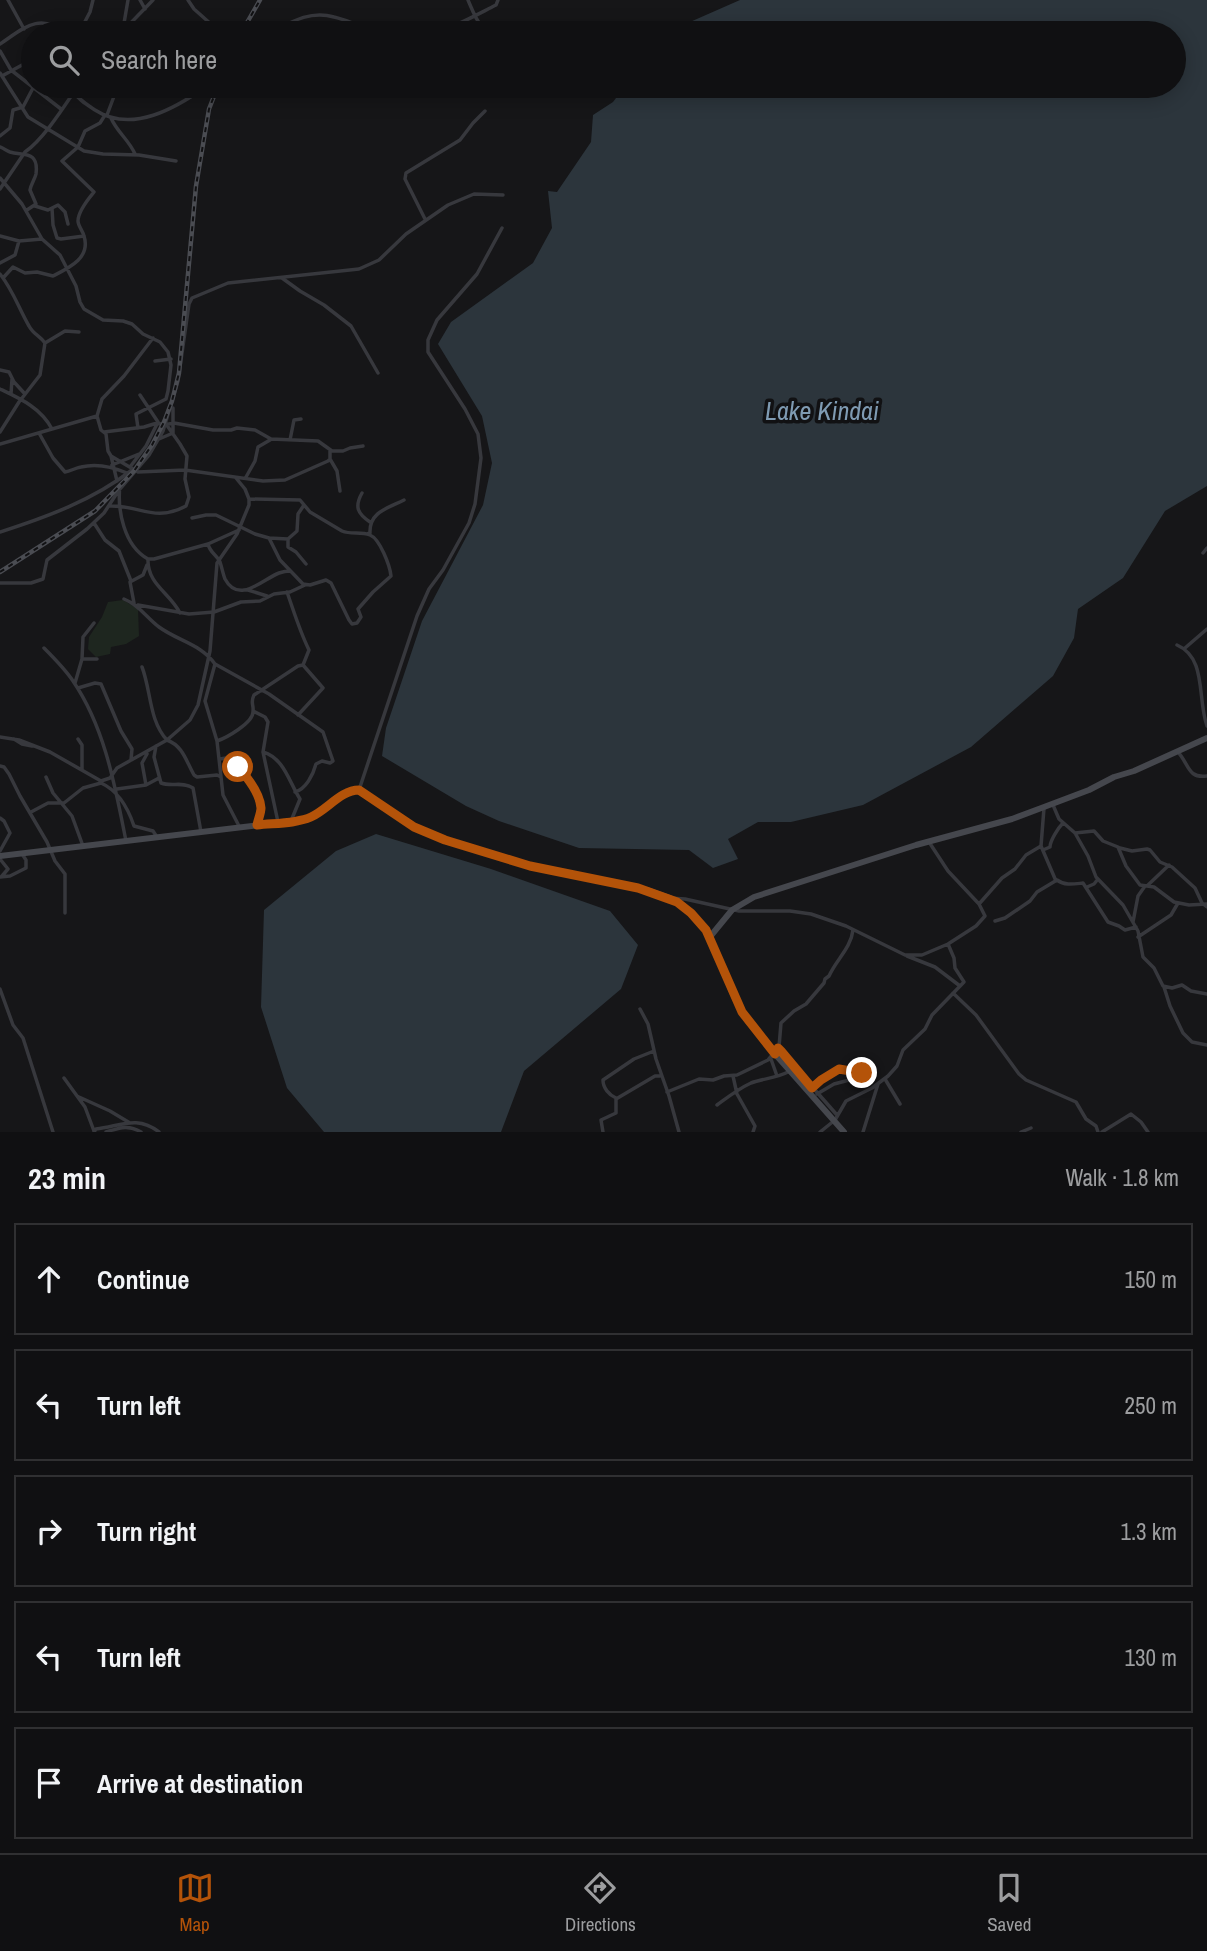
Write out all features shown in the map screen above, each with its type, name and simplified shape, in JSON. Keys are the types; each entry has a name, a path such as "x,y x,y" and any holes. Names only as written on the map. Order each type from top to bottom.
{"main road":[{"path":"709,938 732,910 754,897 1044,807 1207,738"},
{"path":"0,855 291,821 310,817 345,794 359,790 414,827 445,840 530,866 638,888 670,898 684,906 706,930 742,1012 774,1054 836,1118 844,1132"}],"street":[{"path":"9,0 21,23"},
{"path":"85,21 93,0"},
{"path":"124,21 128,0"},
{"path":"140,0 145,9"},
{"path":"134,21 153,0"},
{"path":"188,0 208,21"},
{"path":"468,0 478,21"},
{"path":"465,21 496,5 498,0"},
{"path":"295,21 312,15 345,21"},
{"path":"0,44 21,31"},
{"path":"0,51 11,70 21,78"},
{"path":"21,65 1,75 28,117 63,139 84,151 98,154 135,154 176,161"},
{"path":"22,109 28,98"},
{"path":"46,98 61,109"},
{"path":"0,432 21,398 40,375 45,343 30,329 2,276 13,267 25,273 37,272 53,276 85,253 84,236 78,218 94,190 62,161 78,147 86,129 109,117 114,98"},
{"path":"0,189 2,180 68,100 78,99 109,117 120,119 162,113 187,98"},
{"path":"0,136 12,125 13,110 22,109"},
{"path":"425,219 405,179 406,173 460,141 485,111"},
{"path":"100,122 109,117"},
{"path":"109,117 135,154"},
{"path":"0,147 12,152 25,152 31,156 35,164 35,176 30,190 35,206"},
{"path":"2,180 26,210 42,239 57,251 76,286 80,303 87,311 103,320 127,322 165,347 171,359 166,399 136,414 138,428"},
{"path":"0,532 77,504 119,485 159,439 166,425 178,382 192,298 228,283 364,268 388,252 425,219 470,195 503,195"},
{"path":"26,210 35,206 48,210 57,204 62,208 68,224"},
{"path":"52,208 57,238 84,236"},
{"path":"359,790 417,617 429,589 443,570 469,523 480,473 478,434 428,352 428,340 437,320 477,274 502,228"},
{"path":"0,236 19,241 42,239"},
{"path":"0,263 15,255 19,241"},
{"path":"282,278 351,326 378,373"},
{"path":"45,343 65,331 79,332"},
{"path":"153,338 124,376 102,399 97,416 119,485 122,517 129,538 148,561 153,580 174,602 180,613"},
{"path":"155,361 171,359"},
{"path":"0,370 9,372 25,394"},
{"path":"11,394 12,379"},
{"path":"10,387 18,387"},
{"path":"0,389 21,398 44,416 52,429"},
{"path":"0,583 31,583 41,580 47,561 94,523 110,506 119,485 142,453 157,423 140,395"},
{"path":"172,406 173,433"},
{"path":"0,444 97,416"},
{"path":"290,440 294,420 301,419"},
{"path":"104,432 174,422 213,430 255,430 271,439 318,441 330,451 363,446"},
{"path":"110,506 121,505 155,514 184,508 187,504 187,456 166,425"},
{"path":"39,433 53,458 65,472 80,467 112,466 127,474"},
{"path":"159,439 173,433"},
{"path":"246,477 255,461 258,447 271,439"},
{"path":"330,451 340,491"},
{"path":"112,466 142,453"},
{"path":"111,456 132,469 185,470 263,481 285,480 330,459"},
{"path":"0,737 50,752 102,781 108,779 117,768 167,740 187,723 197,710 209,657 219,558 239,529 249,505 245,489 236,478"},
{"path":"362,493 357,509 370,522"},
{"path":"208,544 210,551 219,558 229,584 239,590 269,596 323,580 329,581 349,620 352,624 357,623 360,617 358,610 391,576 375,538 367,534 346,533 310,512 296,499 249,499"},
{"path":"367,534 370,531 370,522 377,513 404,500"},
{"path":"192,518 216,515 239,529 270,538 288,539 297,531 298,514 304,505"},
{"path":"94,523 105,540 119,551 131,581 135,604 160,628 196,646 215,664 261,690 324,733 333,761 317,763 306,785 295,792"},
{"path":"148,561 208,544 239,529"},
{"path":"270,538 278,557 305,585"},
{"path":"288,539 288,547 306,564"},
{"path":"1203,553 1207,548"},
{"path":"131,581 143,575 148,561"},
{"path":"248,590 278,573 290,571"},
{"path":"287,592 299,622 302,639 309,650 303,665"},
{"path":"124,599 135,604 180,613 214,612 241,603 260,601 269,596"},
{"path":"77,685 83,636 94,623"},
{"path":"1185,648 1207,629"},
{"path":"1177,645 1185,648 1196,660 1200,671 1202,705 1207,726"},
{"path":"44,648 77,685 94,720 118,796 126,841"},
{"path":"82,659 97,659"},
{"path":"215,664 205,701 217,741 223,796 239,827"},
{"path":"217,741 228,737 251,719 252,698 261,690 303,665"},
{"path":"298,715 323,688 303,665"},
{"path":"142,667 158,729 167,740 177,745 194,775 221,777"},
{"path":"77,685 101,684 121,731 132,749 131,760"},
{"path":"253,711 265,717 268,722 262,752 278,822"},
{"path":"78,739 82,745 82,770"},
{"path":"156,746 154,757 159,778 164,785 185,784 193,788 201,832"},
{"path":"146,785 142,763 150,749"},
{"path":"1178,751 1192,774 1207,776"},
{"path":"262,752 272,755 281,763 300,800 291,821"},
{"path":"220,759 232,757 250,780 261,807 257,825"},
{"path":"0,766 6,770 66,876 65,913"},
{"path":"46,777 53,793 72,816 83,846"},
{"path":"116,789 146,785 159,778"},
{"path":"30,812 48,803 62,803 83,788 101,783 118,796 130,813 134,826 153,831 158,837"},
{"path":"1053,803 1063,823 1076,833 1098,879 1120,900 1135,925 1140,952 1154,968 1183,1033 1192,1042 1207,1045"},
{"path":"1044,807 1042,848 1056,880 1062,884 1083,883 1108,922 1125,930 1135,925"},
{"path":"0,818 6,823 10,833 0,855 8,869 0,877"},
{"path":"979,904 1026,855 1050,847 1050,842 1063,823"},
{"path":"1076,833 1094,831 1101,840 1118,847 1132,851 1149,849 1160,862 1169,865 1195,888 1206,905 1194,906 1169,900 1156,888 1135,881 1118,847"},
{"path":"905,955 922,955 948,944 985,918 979,904 948,871 929,842"},
{"path":"0,877 10,876 26,868 22,853"},
{"path":"1135,925 1138,896 1169,865"},
{"path":"1087,887 1098,879"},
{"path":"995,921 1005,918 1056,880"},
{"path":"670,898 732,910 802,912 830,919 929,964 961,985"},
{"path":"1138,937 1171,915 1178,903"},
{"path":"778,1077 774,1054 781,1023 805,1005 824,983 846,949 853,930"},
{"path":"948,944 961,985"},
{"path":"820,1132 836,1118 846,1101 885,1079 897,1066 903,1050 925,1029 930,1018 961,985"},
{"path":"1163,986 1172,988 1182,985 1189,991 1207,993"},
{"path":"0,989 13,1025 23,1038 53,1132"},
{"path":"953,993 976,1015 1026,1080 1076,1102 1086,1119 1100,1132 1131,1114 1148,1132"},
{"path":"640,1009 646,1020 679,1132"},
{"path":"616,1098 609,1094 603,1080 634,1059 654,1051"},
{"path":"667,1092 699,1079 713,1080 722,1076 733,1076 774,1054"},
{"path":"774,1054 812,1088 836,1118"},
{"path":"817,1094 834,1084 857,1078 869,1065"},
{"path":"812,1088 839,1069 862,1073"},
{"path":"717,1105 752,1083 778,1077 790,1071"},
{"path":"616,1098 655,1076 661,1076"},
{"path":"733,1076 736,1092 755,1131"},
{"path":"64,1078 85,1107 94,1132 96,1129 143,1122 159,1132"},
{"path":"885,1079 900,1104"},
{"path":"863,1132 878,1083"},
{"path":"78,1097 130,1123"},
{"path":"603,1132 601,1119 617,1113 616,1098"},
{"path":"106,1132 125,1126 131,1126 141,1132"},
{"path":"1021,1132 1031,1128"}],"shaded area":[{"path":"123,600 138,609 139,636 126,644 111,647 110,654 96,657 88,649 89,637 108,602"}],"water":[{"name":"Lake Kindai","path":"740,0 1207,0 1207,486 1165,511 1123,578 1078,609 1074,638 1053,676 971,747 863,805 791,822 758,822 728,839 738,859 713,868 689,850 579,848 499,821 466,806 382,756 386,728 422,621 483,505 492,463 482,416 438,344 451,322 533,263 552,228 548,191 557,192 591,142 593,115 616,98 1186,98 1186,21 692,21"},
{"path":"376,834 491,869 610,911 638,945 621,989 524,1071 501,1132 324,1132 287,1088 261,1007 264,910 336,851"}],"railway":[{"path":"248,21 260,0"},
{"path":"0,572 95,511 134,471 164,422 179,373 196,186 209,109 213,98"}],"route":[{"path":"238,767 250,780 260,803 257,825 303,820 345,794 359,790 414,827 445,840 530,866 603,880 670,898 684,906 706,930 733,994 752,1026 775,1054 778,1048 781,1051 812,1088 839,1069 862,1073"}]}
